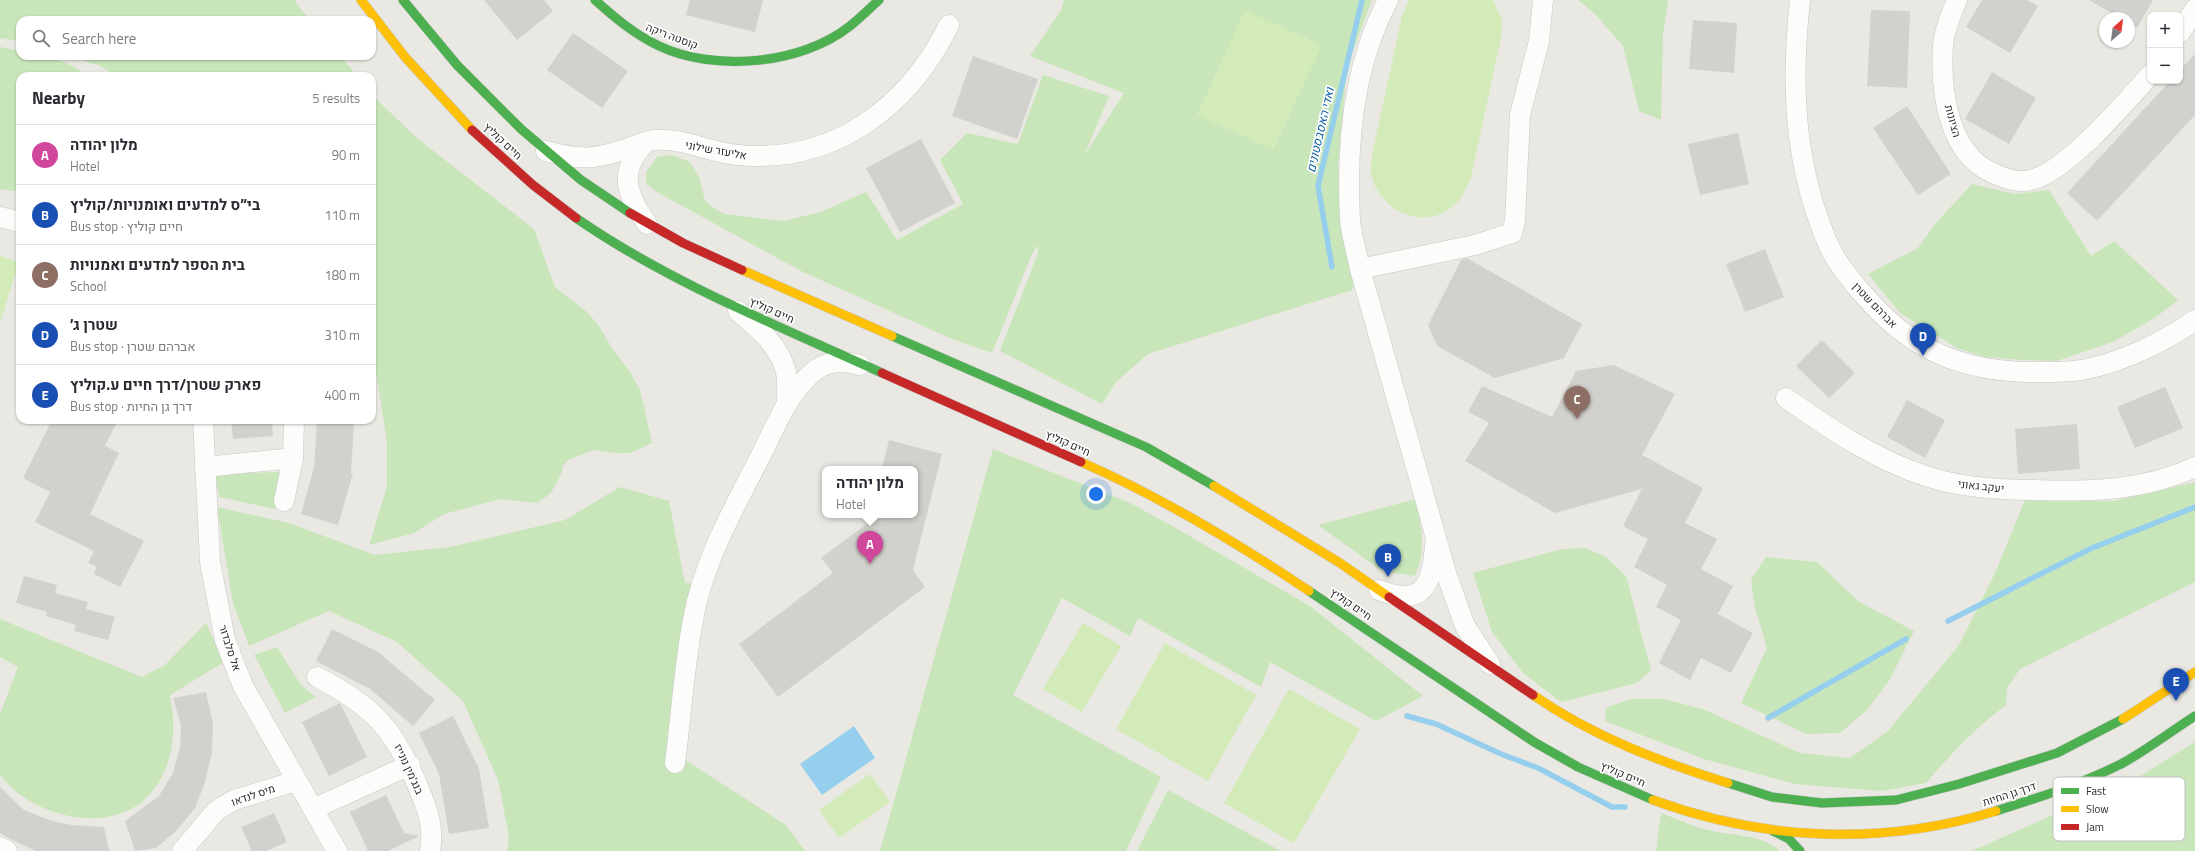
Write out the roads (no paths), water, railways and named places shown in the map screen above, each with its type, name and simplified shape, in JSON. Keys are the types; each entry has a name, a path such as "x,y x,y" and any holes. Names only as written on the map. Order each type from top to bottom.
{"main road":[{"name":"חיים קוליץ","path":"360,0 373,16"},
{"name":"חיים קוליץ","path":"402,0 457,65 546,151 581,180 647,224 683,243 777,286 1146,447 1264,515 1340,562 1375,588 1554,709 1584,726 1670,765 1772,798 1825,813"},
{"name":"קוסטה ריקה","path":"595,0 604,10 638,36 665,48 696,58 724,62 765,61 799,54 834,37 857,21 879,0"},
{"name":"חיים קוליץ","path":"376,20 432,88 498,154 561,207 630,254 731,304 1122,480 1176,508 1305,589 1496,717 1577,767 1623,788 1670,806 1719,821 1764,829 1813,834"},
{"path":"1833,846 1834,834 1825,813 1896,800 1959,784 2057,753 2124,719 2195,672"},
{"name":"דרך גן החיות","path":"2090,777 2135,757 2195,716"},
{"name":"דרך גן החיות","path":"1813,834 1875,834 1903,832 1964,820 2053,792"},
{"path":"1764,829 1784,837 1800,851"},
{"path":"1854,843 1860,838 1875,834"}],"street":[{"path":"1388,0 1374,26 1363,60 1350,147 1350,220 1360,269 1435,535 1465,626 1482,654 1494,668"},
{"path":"1360,269 1475,245 1512,233 1515,221 1520,115 1539,41 1543,0"},
{"name":"אברהם שטרן","path":"1800,0 1794,71 1796,125 1801,158 1812,199 1823,232 1835,258 1870,301 1906,337 1945,358 1980,368 2014,372 2052,372 2087,369 2122,358 2158,342 2195,320"},
{"name":"הציונות","path":"1957,0 1948,20 1943,45 1944,83 1950,118 1957,140 1966,153 1990,172 2007,179 2020,182 2033,180 2049,174 2074,154 2147,78"},
{"path":"2183,28 2195,9"},
{"name":"אליעזר שילוני","path":"546,151 573,158 594,158 655,140 668,141 735,155 759,157 790,154 841,138 872,119 896,100 917,76 937,49 949,25"},
{"path":"645,143 634,155 629,165 628,179 637,210 647,224"},
{"path":"0,217 16,221"},
{"path":"731,304 761,331 777,352 786,372 787,404"},
{"path":"676,763 692,626 698,599 718,539 787,404 806,378 828,363 850,363 872,368"},
{"name":"יעקב גאוני","path":"1786,398 1837,433 1886,459 1928,477 1967,487 2088,492 2146,484 2195,467"},
{"name":"אל סלבדור","path":"203,424 210,562 225,640 243,686 337,851"},
{"path":"284,501 293,458 294,424"},
{"path":"205,467 293,458"},
{"path":"1375,588 1397,595 1416,594 1423,590 1431,574 1435,535"},
{"name":"בנג'מין נונייז","path":"317,676 349,693 372,712 393,736 410,765 431,820 432,838 430,851"},
{"path":"313,809 410,765"},
{"name":"מיס לנדאו","path":"182,851 216,811 234,800 296,781"},
{"path":"0,847 7,851"}],"water":[{"path":"854,726 875,758 822,795 800,764"}],"waterway":[{"name":"ואדי האסבסטונים","path":"1332,267 1318,186 1362,0"},
{"path":"1948,621 2092,548 2195,507"},
{"path":"1768,718 1906,639"},
{"path":"1407,716 1436,724 1501,754 1538,768 1612,807 1625,807"}],"place":[{"name":"שטרן ג׳","path":"1923,356"},
{"name":"בית הספר למדעים ואמנויות","path":"1577,419"},
{"name":"מלון יהודה","path":"870,564"},
{"name":"בי״ס למדעים ואומנויות/קוליץ","path":"1388,577"},
{"name":"פארק שטרן/דרך חיים ע.קוליץ","path":"2176,701"}]}
